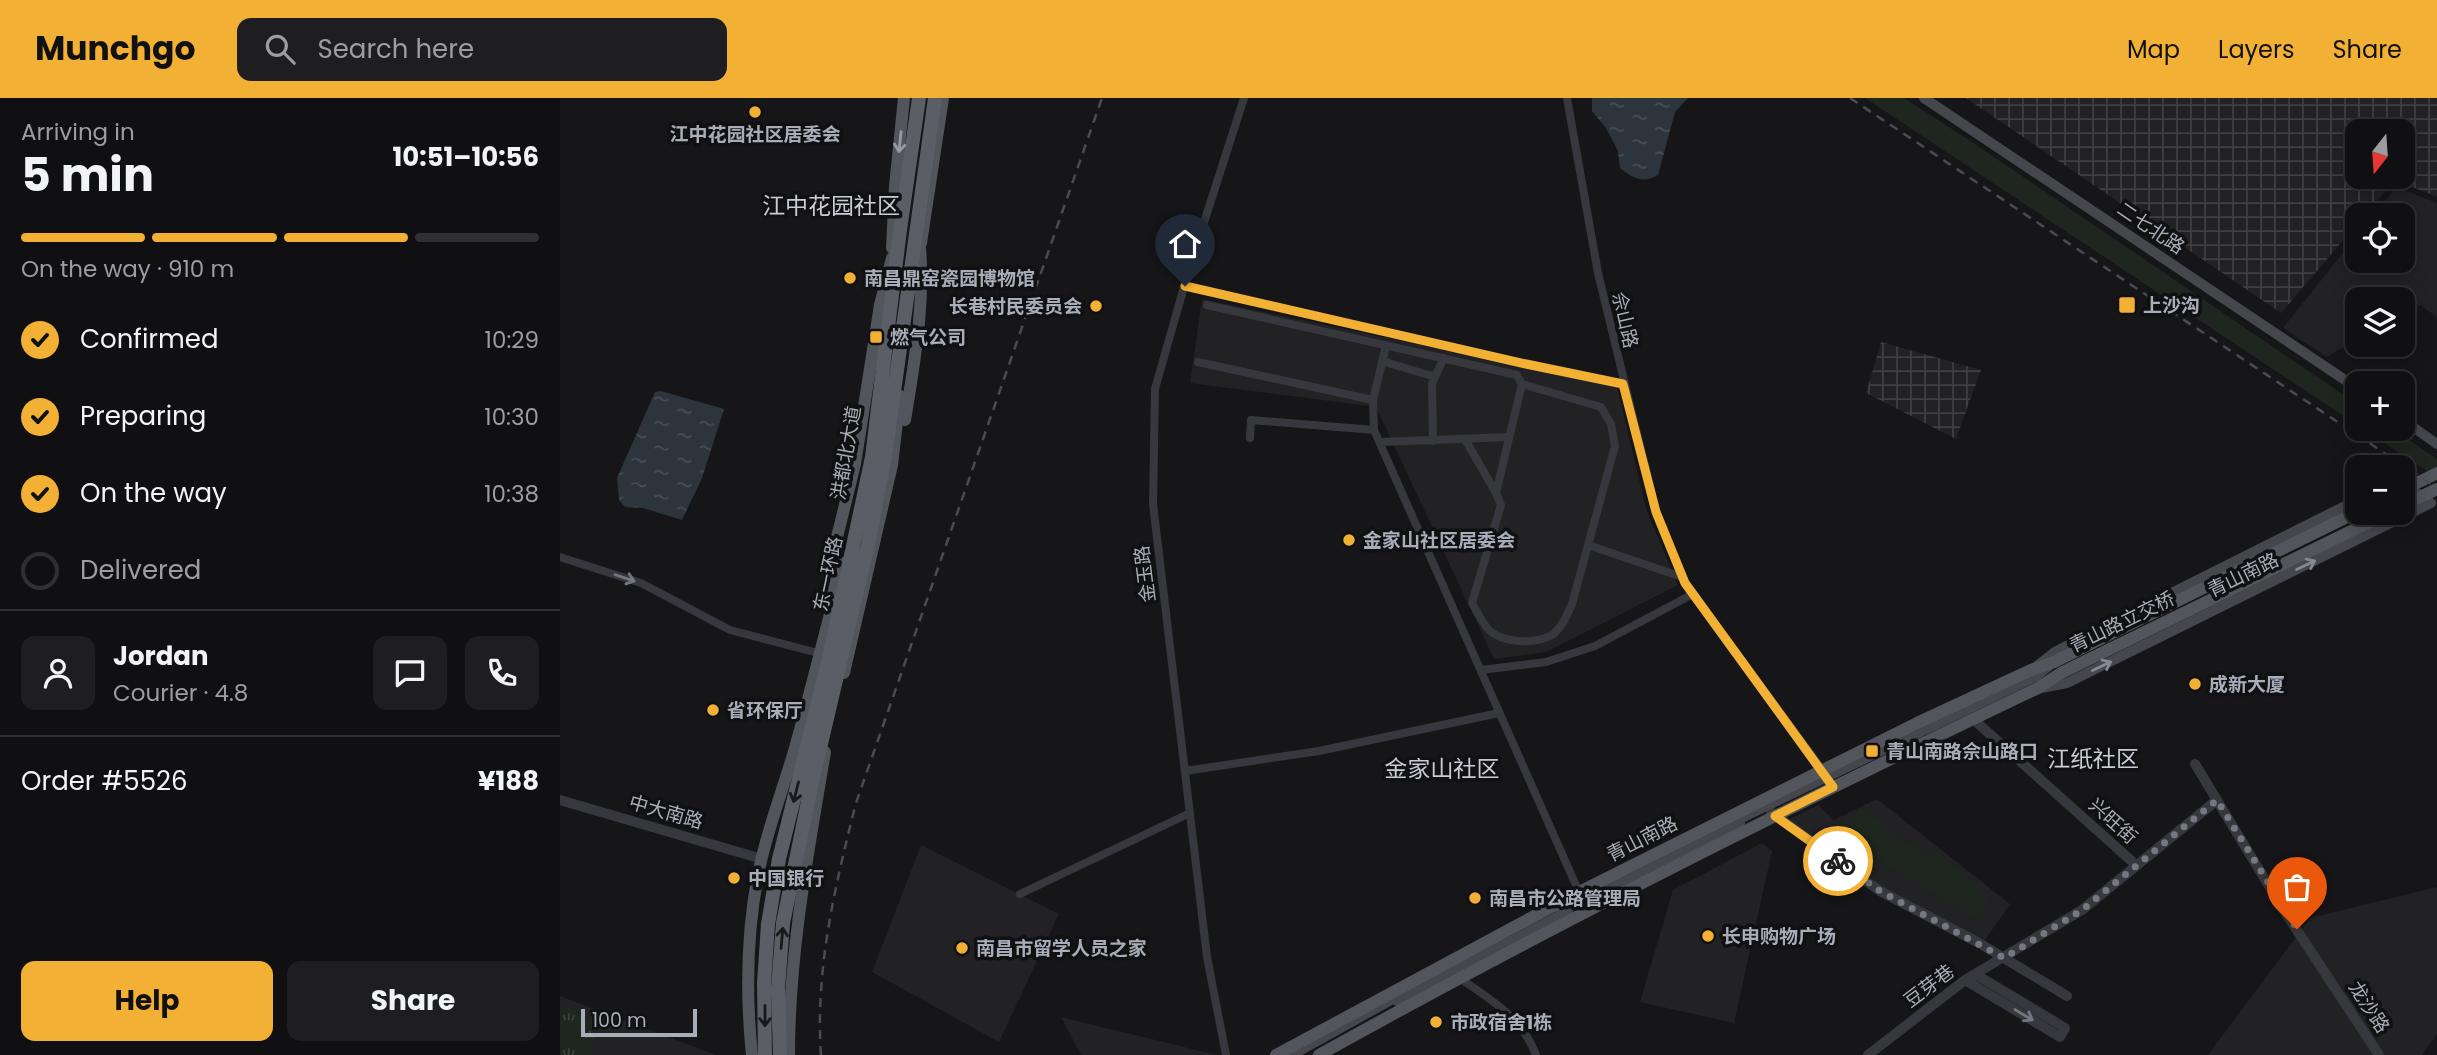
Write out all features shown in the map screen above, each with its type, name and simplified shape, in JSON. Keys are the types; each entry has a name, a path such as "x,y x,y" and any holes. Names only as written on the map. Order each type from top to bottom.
{"highway":[{"name":"东一环路","path":"765,1055 764,984 768,924 779,859 830,654 872,457 919,98"},
{"name":"东一环路","path":"779,1055 778,988 783,923 812,782 868,544 885,456 935,98"}],"main road":[{"name":"洪都北大道","path":"752,1055 746,993 758,878 821,654 869,443 891,271 895,186 904,98"},
{"path":"789,1055 789,1013 803,883 826,751 892,465 943,98"},
{"name":"二七北路","path":"1924,98 2345,380"},
{"path":"857,625 869,594 896,476 918,341 923,280 918,225"},
{"path":"830,613 828,574 855,464 880,305 900,230"},
{"path":"2415,428 2437,444"},
{"path":"2415,484 2437,473"},
{"path":"2415,499 2437,489"},
{"name":"青山南路","path":"2415,492 2431,503 2415,511"},
{"name":"青山南路","path":"1276,1055 1579,892 1828,778 2031,670 2055,652 2345,506"},
{"name":"青山路立交桥","path":"2058,668 2345,518"},
{"name":"青山路立交桥","path":"2058,668 2362,525"},
{"name":"青山南路","path":"1320,1055 1767,808 1828,778 1973,719 2038,688 2067,683 2387,525"},
{"path":"1828,778 2033,684 2058,668"},
{"name":"青山南路","path":"2038,688 2058,668"},
{"name":"青山南路","path":"2031,670 2058,668"},
{"path":"1292,1055 1497,941 1767,808"},
{"path":"1300,1055 1401,999 1767,808"}],"street":[{"name":"金玉路","path":"1226,1055 1207,957 1153,504 1155,389 1244,98"},
{"name":"佘山路","path":"1567,98 1587,222 1623,384 1656,512 1682,577 1828,778"},
{"path":"1185,286 1623,384"},
{"path":"1207,305 1517,375 1522,384 1601,407 1611,424 1615,446 1572,604 1563,622 1551,636 1512,641 1490,631 1472,603 1501,505 1466,441"},
{"path":"1386,345 1373,400 1374,430 1579,892"},
{"path":"1433,441 1432,383 1444,358"},
{"path":"1382,361 1435,377"},
{"path":"1198,362 1373,400"},
{"path":"1496,494 1526,364"},
{"path":"1250,438 1251,420 1374,430"},
{"path":"1380,442 1509,438"},
{"path":"1588,545 1682,577"},
{"path":"560,557 641,583 730,630 821,654"},
{"path":"1481,670 1546,662 1595,646 1693,594"},
{"path":"1185,771 1319,751 1499,713"},
{"name":"兴旺街","path":"1973,719 2136,865"},
{"name":"龙沙路","path":"2195,764 2283,909 2379,1055"},
{"name":"中大南路","path":"560,800 762,859"},
{"name":"豆芽巷","path":"1868,1055 1965,980 2082,910 2217,800"},
{"path":"1767,808 1880,891 2004,958 2067,996"},
{"path":"1020,894 1190,813"},
{"path":"1965,980 2060,1037 2065,1028 1975,974"},
{"path":"1458,977 1511,1014 1531,1040 1536,1055"}],"shaded area":[{"path":"1966,98 2437,98 2437,197 2415,188 2415,119 2345,119 2345,189 2387,189 2375,203 2345,203 2345,238 2281,313"},
{"path":"2394,189 2401,189 2437,203 2437,317 2420,305 2415,308 2415,287 2345,287 2345,346 2327,357 2283,328 2345,250 2345,273 2415,273 2415,203 2383,203"},
{"path":"1202,299 1617,386 1646,509 1678,585 1546,652 1494,659 1376,407 1190,383"},
{"path":"1881,342 1981,370 1956,439 1866,393"},
{"path":"1877,799 2010,904 1983,943 1883,889 1788,820 1818,805 1834,820"},
{"path":"1762,843 1772,851 1734,1023 1640,1002 1673,890"},
{"name":"南昌市留学人员之家","path":"921,845 1059,914 999,1042 872,972"},
{"path":"2437,887 2437,1034 2422,1055 2208,1055 2310,918"},
{"path":"560,996 716,1055 560,1055"},
{"path":"1061,1017 1217,1055 1081,1055"}],"green space":[{"path":"1865,98 1904,98 1972,142 2345,396 2345,417"},
{"path":"2381,441 2411,441 2437,459 2437,467 2427,471 2415,463 2415,455 2403,455"},
{"path":"1863,809 1928,858 1936,850 1991,896 1975,919 1887,866 1838,824"},
{"path":"560,1008 570,1008 590,1021 595,1041 590,1055 560,1055"}],"water":[{"path":"1592,98 1688,98 1675,112 1658,175 1638,179 1620,168 1618,151 1606,128 1592,111"},
{"path":"661,391 724,409 702,478 682,520 643,508 625,507 619,500 617,478 655,392"}],"railway":[{"path":"821,1055 821,991 828,928 856,803 1102,98"},
{"path":"1850,98 2437,488"}],"way so far":[{"path":"1838,861 1880,891 2004,958 2059,926 2104,894 2217,800 2297,929"}],"place":[{"name":"江中花园社区居委会","path":"755,112"},
{"name":"南昌鼎窑瓷园博物馆","path":"850,278"},
{"name":"上沙沟","path":"2127,305"},
{"name":"长巷村民委员会","path":"1096,306"},
{"name":"燃气公司","path":"876,337"},
{"name":"金家山社区居委会","path":"1349,540"},
{"name":"成新大厦","path":"2195,684"},
{"name":"省环保厅","path":"713,710"},
{"name":"青山南路佘山路口","path":"1872,751"},
{"name":"中国银行","path":"734,878"},
{"name":"南昌市公路管理局","path":"1475,898"},
{"name":"长申购物广场","path":"1708,936"},
{"name":"南昌市留学人员之家","path":"962,948"},
{"name":"市政宿舍1栋","path":"1436,1022"}],"district":[{"name":"江中花园社区","path":"831,206"},
{"name":"江纸社区","path":"2093,759"},
{"name":"金家山社区","path":"1442,769"}],"route":[{"path":"1185,286 1623,384 1656,512 1685,583 1833,787 1775,816 1838,861"}]}
